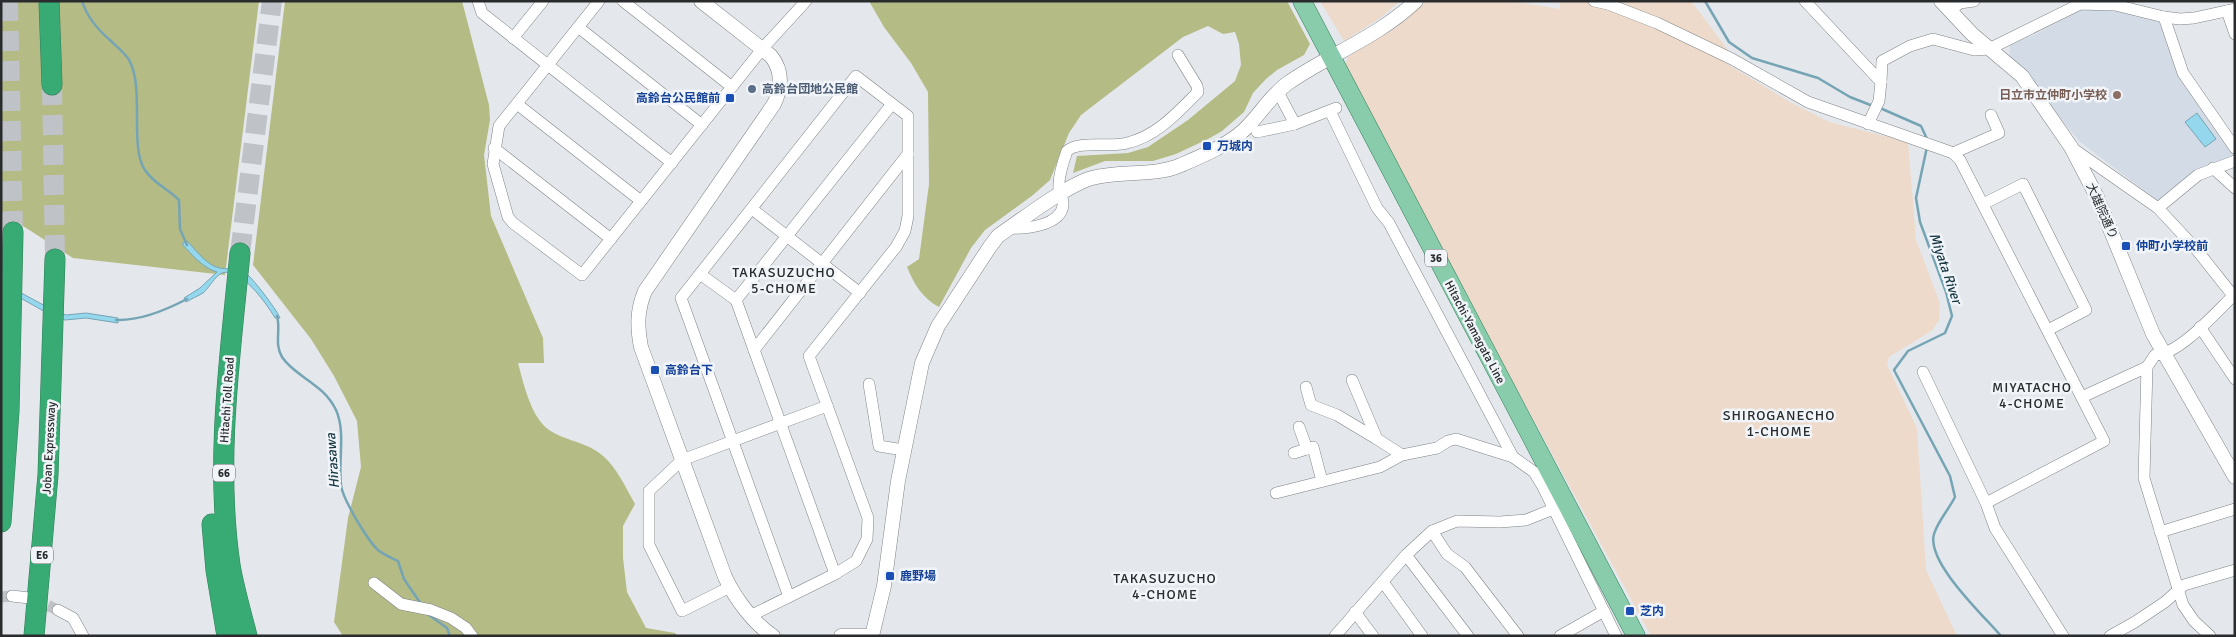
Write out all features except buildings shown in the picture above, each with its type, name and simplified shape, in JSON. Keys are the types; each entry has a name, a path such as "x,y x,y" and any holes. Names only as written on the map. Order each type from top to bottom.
{"highway":[{"path":"49,1 52,80"},
{"path":"1,522 9,411 13,236"},
{"name":"Hitachi Toll Road","path":"240,253 231,347 224,448 224,482 227,539 237,598 247,636"},
{"name":"Joban Expressway","path":"34,636 48,475 54,356 55,263"},
{"path":"227,636 216,570 211,508 212,473 220,388 231,347"},
{"path":"1,453 9,411"},
{"path":"46,636 48,475"},
{"path":"237,598 254,636"}],"main road":[{"name":"Hitachi-Yamagata Line","path":"1302,1 1560,506 1636,636"}],"street":[{"path":"513,38 543,1"},
{"path":"599,1 499,126 494,148 493,164 508,217 513,224 582,275 798,4"},
{"path":"623,1 732,87"},
{"path":"701,1 763,48 778,64 781,84 774,104 652,280 643,296 639,311 638,328 641,347 730,587 752,615 773,636"},
{"path":"872,636 884,586 903,450 916,384 930,340 998,236 1077,184 1108,175 1158,172 1181,165 1236,136 1251,123 1278,92 1300,75 1384,28 1416,1"},
{"path":"1594,1 1608,4 1657,23 1732,59 1808,102 1953,153 1965,167 2104,441 1986,503"},
{"path":"1805,1 1881,82"},
{"path":"1946,6 1974,1"},
{"path":"1868,124 1879,101 1882,61 1910,46 1934,39 1974,50 1989,49 2079,3 2115,5 2164,17 2194,18 2231,10 2235,34"},
{"path":"482,4 513,38 672,163"},
{"name":"大雄院通り","path":"1946,6 1972,34 2022,76 2071,147 2097,197 2153,334 2235,477"},
{"path":"2164,17 2183,73 2235,148"},
{"path":"578,27 702,125"},
{"path":"1060,195 1059,185 1066,151 1070,148 1080,145 1112,145 1142,138 1172,118 1198,92 1197,86 1178,55"},
{"path":"752,615 789,597 835,574 856,561 867,540 869,528 866,510 809,356 896,248 904,231 908,216 908,116 856,76 681,298 789,597"},
{"path":"1278,92 1295,124"},
{"path":"517,104 641,201"},
{"path":"736,300 892,104"},
{"path":"1258,132 1295,124 1333,110 1377,208 1393,232 1513,457"},
{"path":"1953,153 1999,133 1991,115"},
{"path":"2071,147 2158,208 2196,249 2234,296 2200,327 2164,354 2155,355 2147,367 2082,397"},
{"path":"494,148 611,239"},
{"path":"754,350 908,154"},
{"path":"2158,208 2198,174 2235,161"},
{"path":"2213,168 2235,188"},
{"path":"1983,204 2023,184 2086,310 2048,330"},
{"path":"752,209 860,293"},
{"path":"700,274 736,300 835,574"},
{"path":"2200,327 2235,379"},
{"path":"2147,367 2144,478 2183,606 2194,621 2210,636"},
{"path":"1923,372 1986,503 1995,528 2063,636"},
{"path":"1352,380 1377,439"},
{"path":"869,384 879,446 903,450"},
{"path":"1306,387 1311,405 1337,415 1402,455"},
{"path":"730,587 682,611 649,545 649,491 682,460 827,406"},
{"path":"1299,427 1307,449"},
{"path":"1276,493 1380,466 1402,455 1438,448 1448,441 1456,439 1513,457 1534,472 1560,506 1604,612 1616,636"},
{"path":"1294,453 1313,447 1322,481"},
{"path":"1336,636 1406,555 1432,530 1457,520 1516,522 1560,506"},
{"path":"2160,532 2235,509"},
{"path":"1432,530 1447,554 1465,567 1518,636"},
{"path":"1406,555 1468,636"},
{"path":"2110,636 2135,622 2179,592 2184,585 2235,570"},
{"path":"1383,582 1422,636"},
{"path":"374,583 401,604 431,610 451,618 466,628 472,636"},
{"path":"12,596 29,598"},
{"path":"58,610 73,618 83,636"},
{"path":"1355,612 1373,636"},
{"path":"1560,636 1604,612"},
{"path":"841,636 868,636"}],"shaded area":[{"path":"1320,1 1400,1 1380,18 1344,41"},
{"path":"1426,1 1509,1 1560,9 1560,1 1691,1 1728,50 1724,62 1790,102 1829,122 1908,142 1916,240 1940,303 1939,320 1933,330 1889,357 1887,365 1917,428 1926,570 1957,636 1651,636 1475,312 1345,66 1348,56 1397,27"},
{"name":"日立市立仲町小学校","path":"2102,7 2161,24 2234,152 2233,158 2158,201 2080,142 2009,57 2010,42 2034,35 2082,9"}],"green space":[{"path":"1,1 259,1 225,275 73,258 1,212"},
{"path":"285,1 462,1 489,105 490,120 484,155 491,216 543,338 544,363 518,363 526,393 536,415 546,428 553,433 596,450 613,466 621,478 635,504 623,526 623,558 627,592 646,628 675,633 678,636 343,636 334,622 348,518 361,467 357,421 334,376 311,339 253,265"},
{"path":"869,1 1287,1 1310,44 1304,55 1277,70 1266,79 1253,93 1244,112 1222,131 1210,138 1176,154 1153,161 1105,161 1073,173 1077,156 1128,153 1148,147 1188,120 1235,81 1241,65 1239,44 1235,32 1223,34 1208,26 1183,37 1081,115 1069,133 1050,180 1033,195 985,230 971,248 939,307 919,290 907,267 919,259 929,184 928,92 911,63 884,27"}],"water":[{"path":"2197,113 2216,139 2205,147 2185,122"},
{"path":"187,241 202,257 215,267 239,269 246,273 263,292 280,318 275,318 266,304 245,280 229,272 219,275 203,293 186,302 184,298 200,288 217,272 202,264 182,244"},
{"path":"1,282 66,315 86,313 118,318 118,323 86,318 65,320 47,313 1,287"}],"waterway":[{"path":"82,1 94,23 129,60 134,72 136,85 137,133 140,160 152,179 179,200 180,229 187,245"},
{"name":"Miyata River","path":"1705,1 1729,42 1752,58 1818,78 1850,97 1873,106"},
{"name":"Miyata River","path":"1880,108 1921,126 1927,139"},
{"name":"Miyata River","path":"1927,147 1916,198 1920,222 1946,292 1952,316 1945,333 1908,351 1894,370 1950,476 1955,497 1934,534 1934,546 1939,559 1958,588 2001,636"},
{"path":"116,320 144,317 187,299"},
{"name":"Hirasawa","path":"277,316 278,347 282,357 294,370 324,393 336,410 341,428 340,476 342,491 362,529 374,545 378,550 398,561 404,579 421,604"},
{"name":"Hirasawa","path":"429,615 447,628 450,636"}],"tunnel":[{"path":"8,1 13,232"},
{"path":"240,253 272,1"},
{"path":"52,85 55,259"},
{"path":"1,597 12,596"},
{"path":"33,599 58,610"}],"place":[{"name":"高鈴台団地公民館","path":"752,89"},
{"name":"日立市立仲町小学校","path":"2117,95"},
{"name":"高鈴台公民館前","path":"730,98"},
{"name":"万城内","path":"1207,146"},
{"name":"仲町小学校前","path":"2126,246"},
{"name":"高鈴台下","path":"655,370"},
{"name":"鹿野場","path":"890,576"},
{"name":"芝内","path":"1630,611"}],"district":[{"name":"TAKASUZUCHO 5-CHOME","path":"784,280"},
{"name":"MIYATACHO 4-CHOME","path":"2032,396"},
{"name":"SHIROGANECHO 1-CHOME","path":"1779,424"},
{"name":"TAKASUZUCHO 4-CHOME","path":"1165,586"}]}
